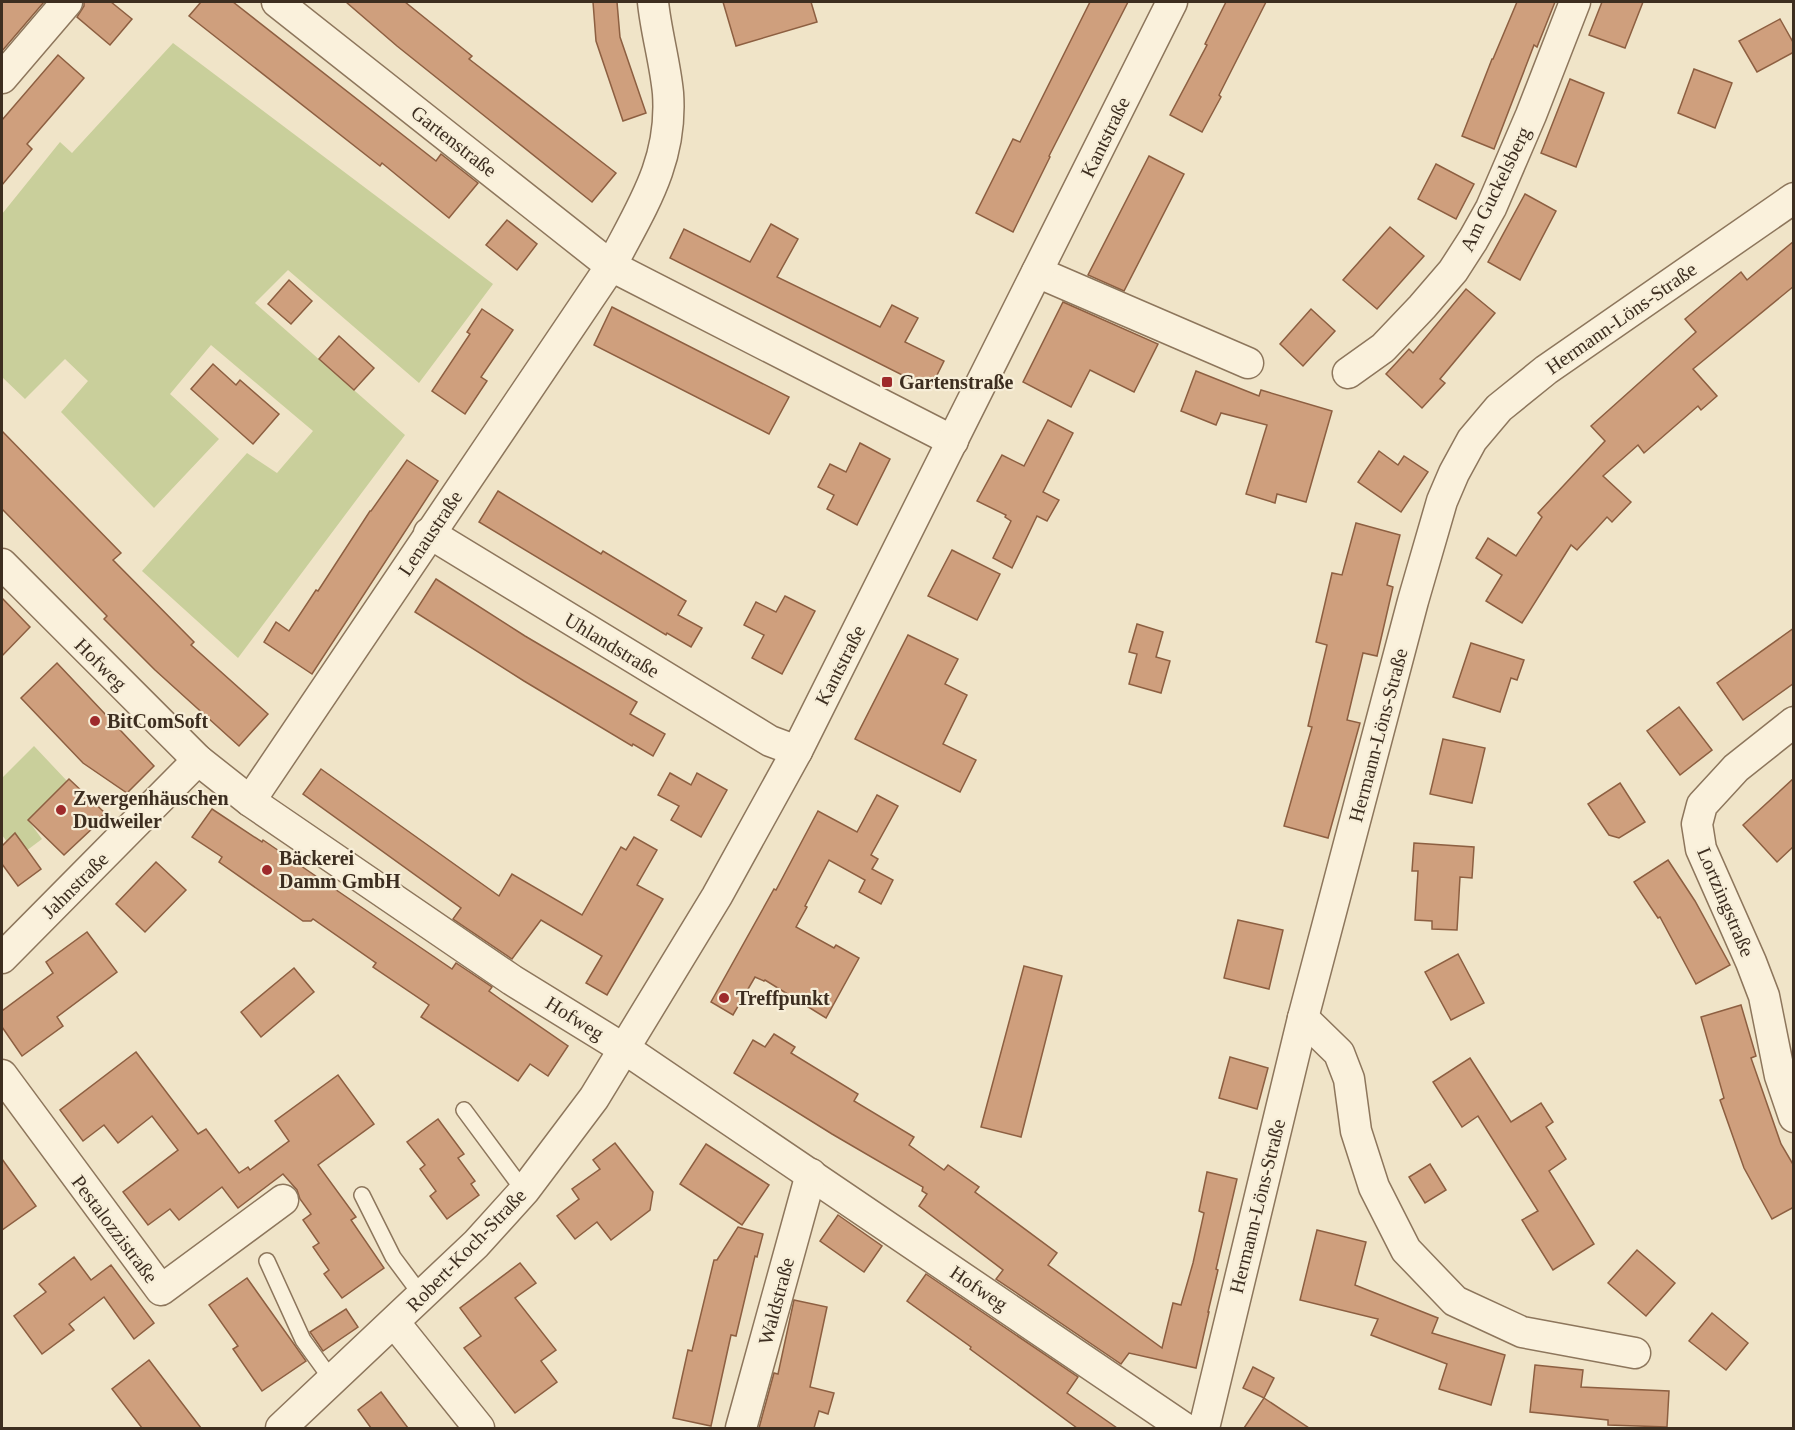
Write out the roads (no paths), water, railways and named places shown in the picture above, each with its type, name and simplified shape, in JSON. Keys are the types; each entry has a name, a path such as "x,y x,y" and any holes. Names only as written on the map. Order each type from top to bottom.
{"street":[{"path":"2,78 67,2"},
{"name":"Gartenstraße","path":"277,2 610,266 953,441"},
{"name":"Lenaustraße","path":"250,801 610,266 654,185 663,156 668,93 653,2"},
{"name":"Kantstraße","path":"624,1048 717,896 797,751 1172,2"},
{"name":"Am Guckelsberg","path":"1348,373 1383,348 1422,307 1453,271 1473,240 1491,208 1522,136 1575,2"},
{"name":"Hermann-Löns-Straße","path":"1204,1428 1303,1018 1413,601 1442,501 1454,473 1472,440 1500,408 1546,370 1794,198"},
{"path":"1037,272 1248,363"},
{"name":"Uhlandstraße","path":"429,533 770,741 797,751"},
{"name":"Hofweg","path":"2,564 198,760 250,801 512,980 624,1048 1184,1428"},
{"name":"Lortzingstraße","path":"1794,722 1736,768 1702,805 1697,824 1701,849 1752,962 1764,996 1780,1076 1794,1117"},
{"name":"Jahnstraße","path":"2,958 198,760"},
{"path":"1303,1018 1339,1053 1350,1079 1356,1131 1374,1187 1406,1250 1455,1301 1522,1332 1635,1353"},
{"name":"Robert-Koch-Straße","path":"281,1428 476,1244 524,1191 588,1106 624,1048"},
{"name":"Pestalozzistraße","path":"2,1075 161,1290 283,1200"},
{"name":"Waldstraße","path":"741,1428 811,1174"},
{"path":"394,1322 480,1428"}],"lane":[{"path":"464,1110 524,1191"},
{"path":"363,1195 393,1257 422,1296"},
{"path":"267,1261 303,1340 333,1380"}],"place":[{"name":"Gartenstraße","path":"887,382"},
{"name":"BitComSoft","path":"95,721"},
{"name":"Zwergenhäuschen Dudweiler","path":"61,810"},
{"name":"Bäckerei Damm GmbH","path":"267,870"},
{"name":"Treffpunkt","path":"724,998"}]}
